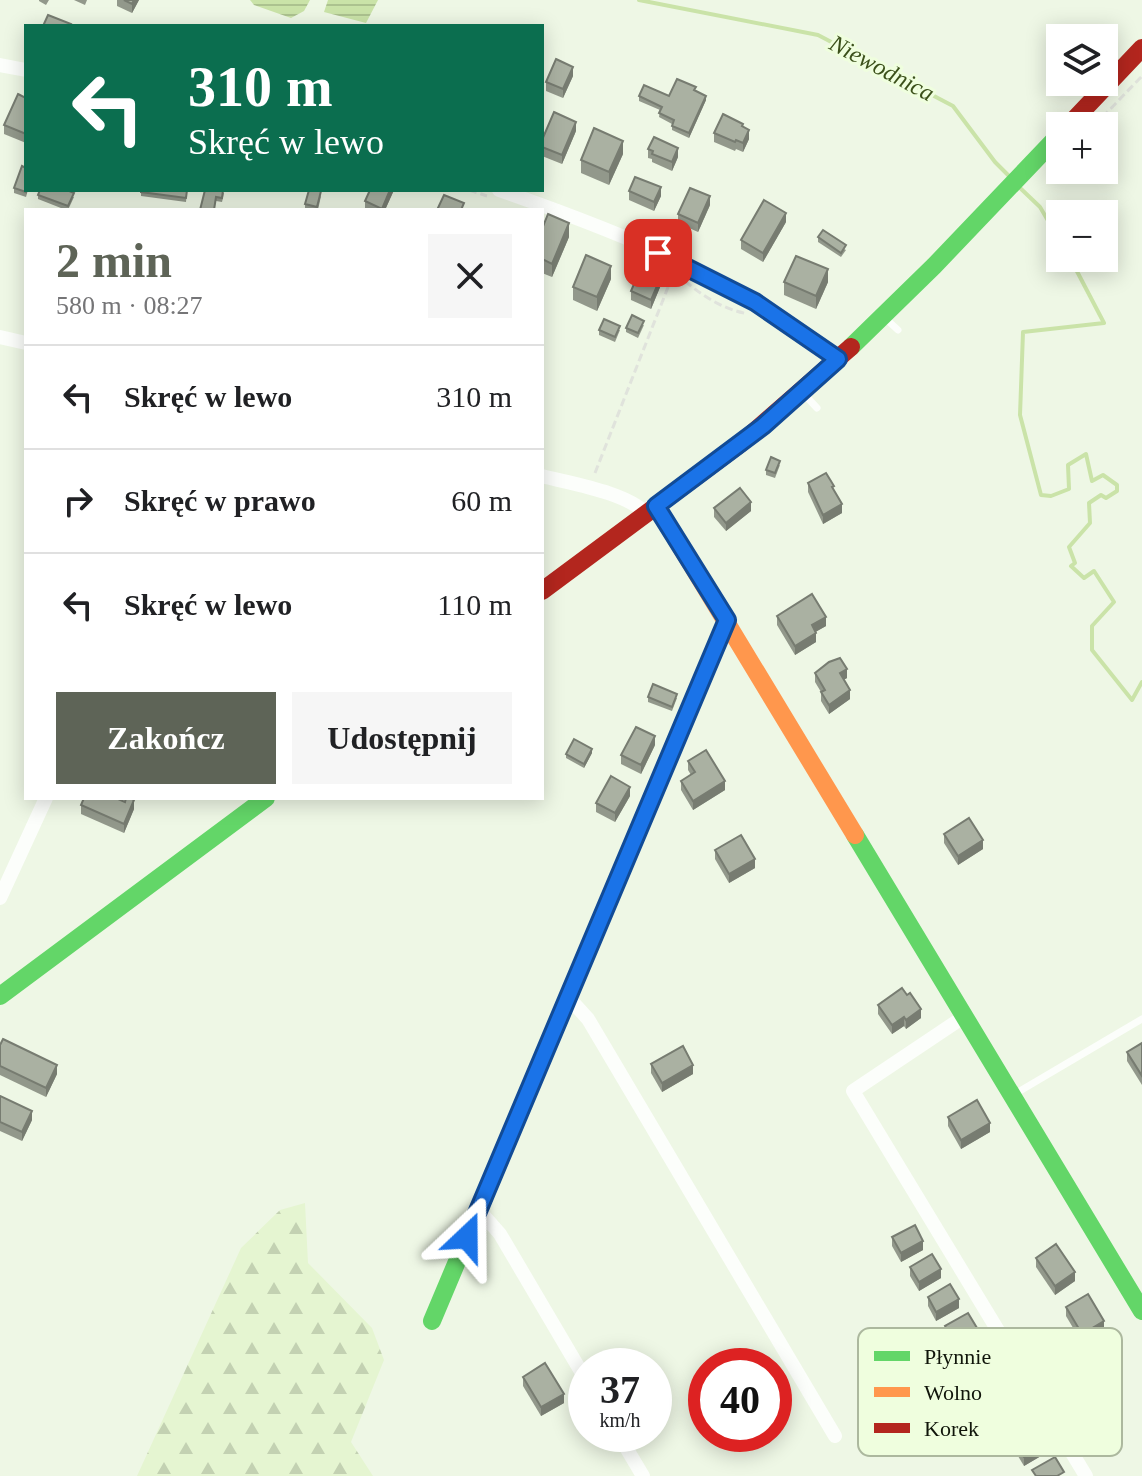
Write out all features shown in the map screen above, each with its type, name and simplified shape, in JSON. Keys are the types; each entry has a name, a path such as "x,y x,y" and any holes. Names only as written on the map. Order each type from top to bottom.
{"street":[{"path":"1081,112 1142,48"},
{"path":"0,65 24,70"},
{"path":"544,590 763,426 802,392 1046,149"},
{"path":"504,192 608,230 730,287 838,359"},
{"path":"0,337 24,343"},
{"path":"544,477 652,510 727,620 1142,1311"},
{"path":"432,1321 727,620"},
{"path":"0,898 45,800"},
{"path":"0,996 263,800"},
{"path":"568,997 588,1019 835,1436"},
{"path":"965,1016 853,1091 996,1328"},
{"path":"478,1209 500,1234 568,1349"},
{"path":"629,1452 643,1476"},
{"path":"1074,1456 1086,1476"}],"lane":[{"path":"882,315 898,330"},
{"path":"802,392 817,408"},
{"path":"1013,1096 1142,1019"}],"path":[{"path":"1107,112 1142,76"},
{"path":"589,488 674,272 701,294 730,311 753,315"}],"green space":[{"path":"305,1203 308,1263 372,1328 384,1360 351,1442 373,1476 137,1476 241,1248 280,1210"}],"shaded area":[{"path":"250,0 310,0 304,11 291,18 254,5"},
{"path":"328,0 378,0 366,23 324,12"}],"building":[{"path":"48,15 71,24 44,24"},
{"path":"556,59 573,67 563,89 546,82"},
{"path":"677,79 696,87 694,90 706,96 689,133 672,126 674,120 659,113 662,107 639,96 644,85 669,96"},
{"path":"18,94 24,97 24,133 4,125"},
{"path":"554,112 576,122 562,155 544,148 544,135"},
{"path":"723,114 749,130 743,143 714,133"},
{"path":"594,128 623,141 609,172 581,160"},
{"path":"654,137 678,148 672,162 652,154 653,151 648,149"},
{"path":"22,166 24,191 14,188"},
{"path":"635,177 661,187 654,202 629,191"},
{"path":"690,188 710,196 698,223 678,214"},
{"path":"39,192 74,193 68,206 38,195"},
{"path":"141,192 187,192 186,198"},
{"path":"204,192 223,192 222,198 216,197 214,208 200,208"},
{"path":"308,192 321,192 317,207 305,204"},
{"path":"369,192 389,192 382,208 365,201"},
{"path":"444,195 464,203 462,208 438,208"},
{"path":"764,200 786,213 763,253 741,240"},
{"path":"548,214 569,223 552,264 544,260 544,224"},
{"path":"823,230 846,245 841,253 818,237"},
{"path":"586,255 611,266 597,297 573,287"},
{"path":"796,256 828,269 816,296 784,282"},
{"path":"643,263 663,272 651,300 631,291"},
{"path":"632,315 644,321 638,333 626,328"},
{"path":"604,319 620,326 615,337 599,330"},
{"path":"771,457 780,461 775,473 766,470"},
{"path":"826,473 842,504 823,515 808,483"},
{"path":"740,488 751,502 726,523 714,508"},
{"path":"812,594 826,617 812,625 816,633 795,646 777,616"},
{"path":"840,658 847,669 840,673 850,690 829,705 815,673"},
{"path":"653,684 677,694 672,707 648,697"},
{"path":"636,727 655,736 641,765 621,755"},
{"path":"574,739 592,749 584,764 566,754"},
{"path":"706,750 725,781 693,801 681,781 695,772 688,761"},
{"path":"611,776 630,787 615,813 596,803"},
{"path":"83,800 134,800 124,824 81,805"},
{"path":"969,818 983,840 958,856 944,834"},
{"path":"741,835 755,859 729,874 715,850"},
{"path":"902,988 907,995 910,993 921,1009 892,1025 878,1005"},
{"path":"3,1039 57,1065 46,1088 0,1066"},
{"path":"1142,1043 1142,1076 1127,1052"},
{"path":"683,1046 693,1065 662,1083 651,1064"},
{"path":"0,1096 32,1111 22,1132 0,1122"},
{"path":"977,1100 990,1123 961,1140 948,1117"},
{"path":"915,1225 923,1241 901,1253 892,1237"},
{"path":"1056,1244 1075,1272 1055,1286 1036,1258"},
{"path":"932,1254 941,1269 919,1282 910,1267"},
{"path":"950,1284 959,1299 936,1312 928,1297"},
{"path":"1088,1294 1104,1321 1092,1328 1078,1328 1066,1307"},
{"path":"968,1313 977,1328 946,1328"},
{"path":"545,1363 564,1394 541,1407 523,1377"},
{"path":"1055,1457 1064,1472 1057,1476 1036,1476 1032,1470"}],"waterway":[{"name":"Niewodnica","path":"639,0 818,35 953,106 1009,176"},
{"name":"Niewodnica","path":"1018,186 1046,217"},
{"name":"Niewodnica","path":"1077,272 1104,323 1023,332 1020,415 1041,495 1051,496 1069,489 1068,465 1086,454 1092,481 1103,475 1117,485 1117,491 1106,498 1101,495 1089,503 1090,523 1069,547 1075,563 1071,566 1084,578 1094,571 1114,602 1092,626 1092,650 1132,700 1142,682"}],"traffic: fast":[{"path":"851,347 1046,149"},
{"path":"432,1321 727,620"},
{"path":"0,996 263,800"},
{"path":"855,835 1142,1311"}],"traffic: slow":[{"path":"656,506 855,835"}],"traffic: jam":[{"path":"1081,112 1142,48"},
{"path":"544,590 740,444 851,347"}],"route":[{"path":"467,1237 727,620 656,506 763,426 838,359 730,287 658,253"}]}
